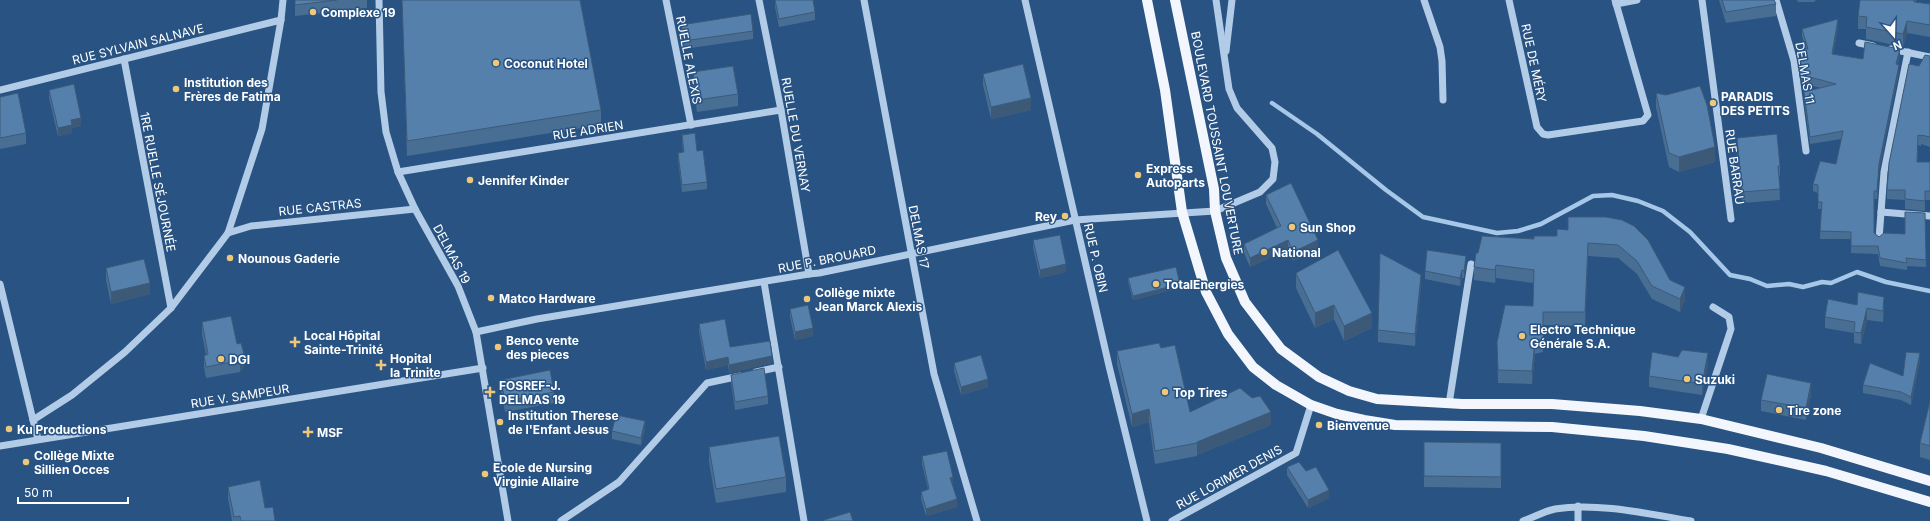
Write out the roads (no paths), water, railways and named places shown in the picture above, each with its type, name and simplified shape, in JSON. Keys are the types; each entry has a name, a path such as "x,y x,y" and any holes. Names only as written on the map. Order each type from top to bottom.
{"main road":[{"path":"1147,0 1165,90 1182,212 1206,292 1228,334 1253,366 1276,385 1311,405 1336,414 1395,425 1552,427 1644,436 1728,449 1826,471 1930,502"},
{"name":"BOULEVARD TOUSSAINT LOUVERTURE","path":"1175,0 1214,190 1215,211 1226,258 1245,302 1281,349 1319,376 1349,391 1376,399 1449,404 1552,404 1640,411 1701,419 1821,448 1930,481"}],"street":[{"path":"33,420 84,386 125,352 171,308 228,233 262,129 281,20 283,0"},
{"name":"DELMAS 19","path":"379,0 381,92 386,132 398,172 415,209 458,286 476,332 508,521"},
{"name":"RUELLE ALEXIS","path":"666,0 690,125"},
{"name":"RUELLE DU VERNAY","path":"759,0 781,110 809,274"},
{"name":"DELMAS 17","path":"864,0 934,374 977,521"},
{"name":"RUE P. OBIN","path":"1025,0 1075,220 1147,521"},
{"path":"1215,211 1260,192 1273,179 1275,162 1272,148 1237,108 1228,89 1216,0"},
{"path":"1225,59 1232,0"},
{"path":"1424,0 1440,47 1442,61 1443,100"},
{"name":"RUE DE MÉRY","path":"1509,0 1539,131 1548,135 1643,120 1647,117 1648,115 1616,2"},
{"path":"1616,2 1637,0"},
{"name":"RUE BARRAU","path":"1702,0 1731,219"},
{"name":"DELMAS 11","path":"1776,0 1794,61 1806,150"},
{"name":"RUE SYLVAIN SALNAVE","path":"0,90 281,20"},
{"path":"1859,43 1908,52 1930,58"},
{"path":"1879,239 1884,172 1908,52"},
{"name":"1RE RUELLE SÉJOURNÉE","path":"124,59 171,308"},
{"name":"RUE ADRIEN","path":"398,172 781,110"},
{"name":"RUE CASTRAS","path":"228,233 251,226 415,209"},
{"name":"RUE P. BROUARD","path":"476,332 538,319 819,273 1075,220 1215,211"},
{"path":"1881,212 1930,216"},
{"path":"1449,404 1471,264"},
{"path":"764,282 804,521"},
{"path":"0,284 38,439"},
{"path":"1701,419 1732,329 1729,317 1713,307"},
{"path":"561,521 620,482 707,383 779,367"},
{"name":"RUE V. SAMPEUR","path":"0,446 483,368"},
{"name":"RUE LORIMER DENIS","path":"1172,521 1296,453 1311,405"},
{"path":"1578,506 1578,521"},
{"path":"1523,521 1553,510 1578,506 1645,513 1691,521"}],"waterway":[{"path":"1272,103 1317,134 1386,190 1423,217 1497,233 1518,231 1541,224 1593,196 1612,195 1638,201 1663,211 1690,232 1730,275 1750,279 1767,286 1789,284 1803,287 1822,282 1831,283 1857,272 1886,282 1930,291"}],"place":[{"name":"Complexe 19","path":"313,12"},
{"name":"Coconut Hotel","path":"496,63"},
{"name":"Institution des Frères de Fatima","path":"176,89"},
{"name":"PARADIS DES PETITS","path":"1713,103"},
{"name":"Express Autoparts","path":"1138,175"},
{"name":"Jennifer Kinder","path":"470,180"},
{"name":"Rey","path":"1065,216"},
{"name":"Sun Shop","path":"1292,227"},
{"name":"National","path":"1264,252"},
{"name":"Nounous Gaderie","path":"230,258"},
{"name":"TotalEnergies","path":"1156,284"},
{"name":"Matco Hardware","path":"491,298"},
{"name":"Collège mixte Jean Marck Alexis","path":"807,299"},
{"name":"Electro Technique Générale S.A.","path":"1522,336"},
{"name":"Local Hôpital Sainte-Trinité","path":"295,342"},
{"name":"Benco vente des pieces","path":"498,347"},
{"name":"DGI","path":"221,359"},
{"name":"Hopital la Trinite","path":"381,365"},
{"name":"Suzuki","path":"1687,379"},
{"name":"FOSREF-J. DELMAS 19","path":"490,392"},
{"name":"Top Tires","path":"1165,392"},
{"name":"Tire zone","path":"1779,410"},
{"name":"Institution Therese de l'Enfant Jesus","path":"500,422"},
{"name":"Bienvenue","path":"1319,425"},
{"name":"Ku Productions","path":"9,429"},
{"name":"MSF","path":"308,432"},
{"name":"Collège Mixte Sillien Occes","path":"26,462"},
{"name":"Ecole de Nursing Virginie Allaire","path":"485,474"}]}
